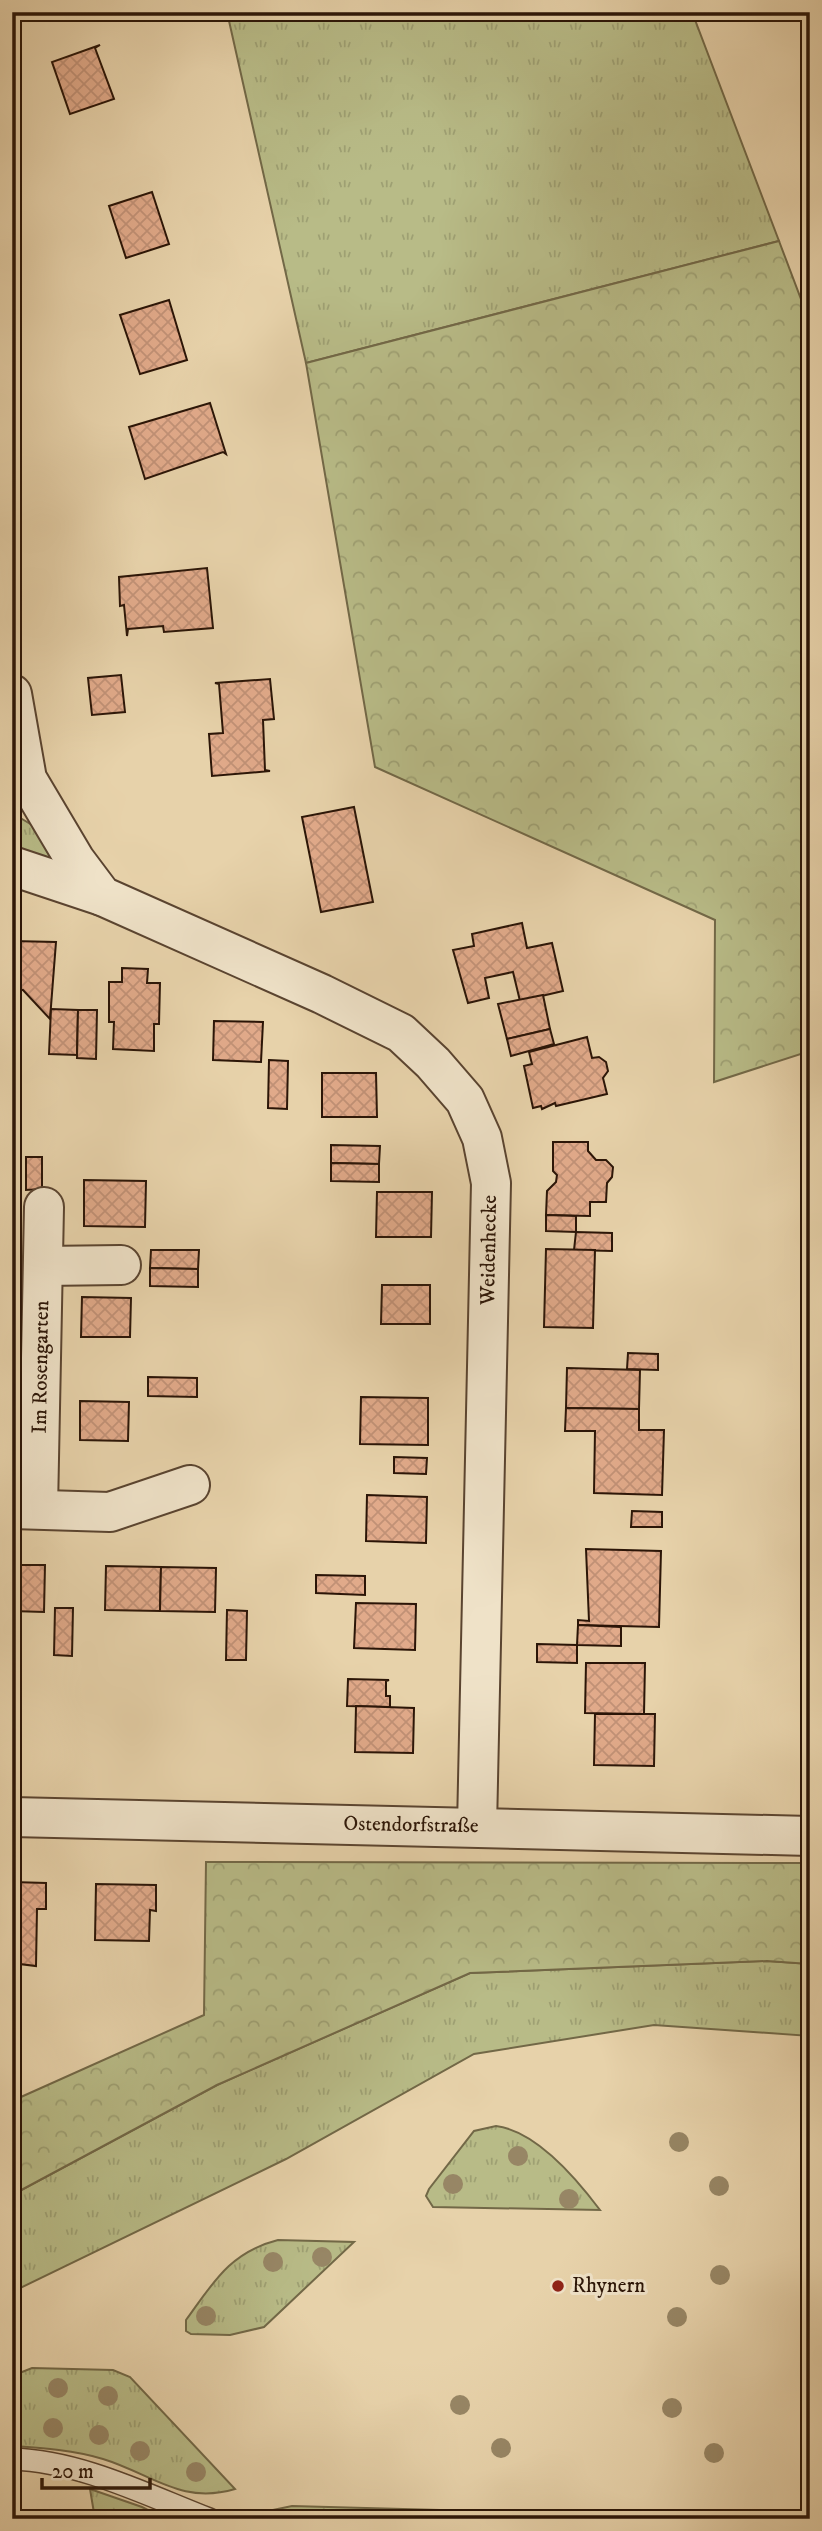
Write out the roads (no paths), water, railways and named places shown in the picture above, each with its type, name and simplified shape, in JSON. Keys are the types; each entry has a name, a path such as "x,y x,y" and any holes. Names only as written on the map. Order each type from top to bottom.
{"street":[{"name":"Weidenhecke","path":"12,694 20,781 102,896"},
{"name":"Weidenhecke","path":"12,866 102,896 322,994 401,1033 433,1063 465,1100 482,1138 491,1183 477,1827"},
{"name":"Im Rosengarten","path":"44,1207 43,1266 25,1509 110,1512 190,1485"},
{"path":"43,1266 121,1265"},
{"name":"Ostendorfstraße","path":"12,1817 810,1836"}],"lane":[{"path":"12,2459 30,2459 104,2478 209,2519"}],"place":[{"name":"Rhynern","path":"558,2286"}]}
